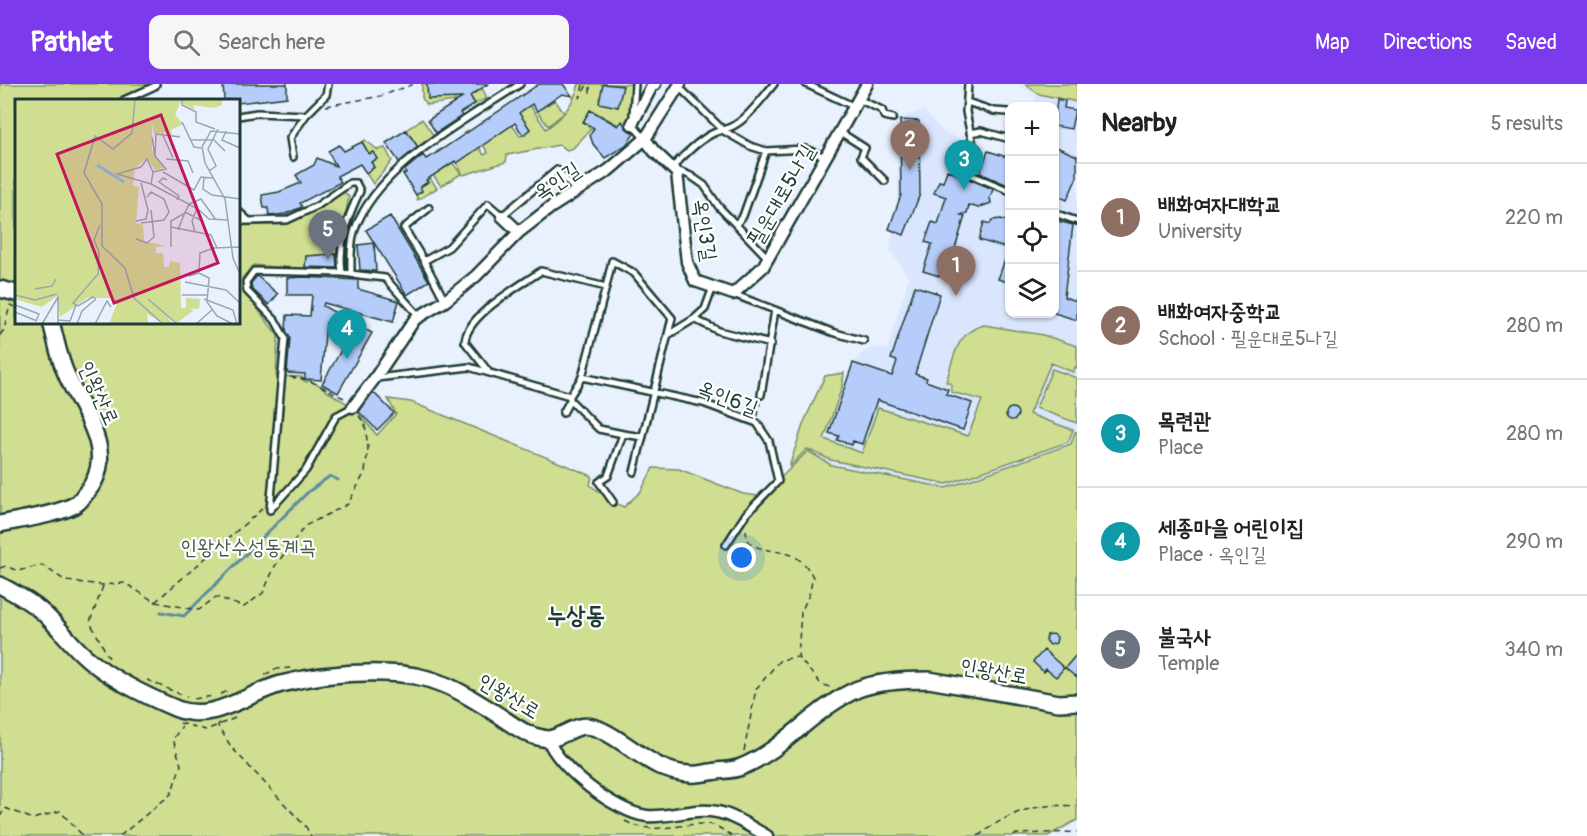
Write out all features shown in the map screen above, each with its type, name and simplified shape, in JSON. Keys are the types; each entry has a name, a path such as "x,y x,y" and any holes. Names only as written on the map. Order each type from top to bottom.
{"street":[{"path":"632,124 655,84"},
{"path":"662,84 678,88"},
{"name":"필운대로5나길","path":"732,294 763,267 867,84"},
{"name":"옥인길","path":"354,406 414,319 445,301 476,276 519,232 550,208 609,170 645,139 678,88"},
{"name":"옥인3길","path":"645,139 677,173 687,262 695,281 732,294"},
{"path":"502,216 519,232"},
{"path":"0,289 15,294"},
{"name":"인왕산로","path":"0,524 76,504 93,486 99,469 101,452 97,437 65,374 52,324"},
{"name":"인왕산로","path":"0,585 40,610 86,658 112,677 180,710 207,712 279,684 328,676 384,673 421,676 441,682 469,696 531,735 548,739 578,727 591,726 604,731 631,750 665,769 690,775 740,768 768,751 837,700 859,689 879,684 929,680 1059,703 1077,702"},
{"path":"548,739 560,759 584,783 632,813 649,816 718,812 767,836"}],"lane":[{"path":"126,99 156,84"},
{"path":"293,157 291,138 306,115 326,95 328,84"},
{"path":"351,273 353,234 368,204 391,176 420,151 520,84"},
{"path":"635,84 632,124 645,139"},
{"path":"672,168 690,150 715,133 740,122 774,84"},
{"path":"806,84 882,110 884,116 893,118"},
{"path":"968,84 967,102 974,150 969,174 1005,189"},
{"path":"678,88 724,131 750,146 766,151 805,149 826,157"},
{"path":"967,102 1005,111"},
{"path":"240,116 257,113 306,115"},
{"path":"970,133 981,131 1005,138"},
{"path":"840,132 865,148 861,158 885,181"},
{"path":"736,224 743,216 766,151"},
{"name":"옥인3길","path":"672,168 691,176 704,185 719,207 767,257"},
{"path":"424,261 449,247 488,204 502,216 557,170 576,191"},
{"path":"240,222 287,220 317,206 350,183 356,183 360,191 352,204 347,222 342,246 342,273"},
{"path":"429,208 404,228 445,301"},
{"path":"240,212 249,221"},
{"path":"1059,215 1077,221"},
{"path":"563,413 582,377 612,261 634,273 672,318 634,472"},
{"path":"488,371 465,342 465,333 488,307 541,271 606,287"},
{"path":"354,406 336,416 306,470 270,510 285,338 275,320 247,291 246,282 254,272 351,273 385,278 419,316"},
{"name":"옥인3길","path":"694,319 705,309 713,287"},
{"name":"옥인3길","path":"732,294 832,332 864,341"},
{"path":"761,395 775,310"},
{"path":"668,334 694,319 719,331 771,344"},
{"path":"375,378 469,367 488,371 570,398 599,429 643,437"},
{"name":"옥인6길","path":"582,377 703,403 757,423 769,441 778,481 746,514 726,545"},
{"path":"613,502 599,482 608,476 623,434"}],"path":[{"path":"320,101 327,107 381,96 414,84"},
{"path":"583,85 580,98 587,85 590,87 590,96"},
{"path":"0,335 4,330 10,305 15,307"},
{"path":"0,568 6,566 18,572 42,566 66,581 103,585 125,583 155,602 199,610 216,597 244,607 263,593 275,566 305,526 348,504 365,472 368,448 365,424 354,406 308,380 281,375"},
{"path":"757,423 761,395"},
{"path":"155,602 265,506"},
{"path":"746,514 747,540 752,545 792,554 808,566 813,577 809,595 801,612 798,657 821,684 837,690"},
{"path":"103,585 90,621 109,657"},
{"path":"744,752 756,689 780,660 798,657"},
{"path":"265,675 275,669 296,667"},
{"path":"147,680 191,699 216,696 236,688"},
{"path":"172,719 182,725 206,730 243,714"},
{"path":"120,836 171,794 181,765 172,739 182,725"},
{"path":"218,726 232,748 306,826 311,836"},
{"path":"978,836 993,824 1020,811 1051,804 1077,806"},
{"path":"0,816 5,808 33,819 60,811 83,836"},
{"path":"623,820 632,827 652,833 710,823 733,836"},
{"path":"1014,836 1016,834 1077,832"}],"shaded area":[{"path":"1018,84 1077,84 1077,432 1071,444 946,488 831,464 808,451 826,403 862,353 872,348 887,349 909,278 890,250 898,202 897,148 904,117 924,111 942,131 976,147 1005,155 1005,318 1059,318 1059,102 1036,102 1035,94"}],"green space":[{"name":"인왕산수성동계곡","path":"0,84 154,84 122,96 120,99 15,99 15,324 240,324 240,226 288,224 344,192 349,197 337,254 306,256 305,270 254,265 242,278 242,288 278,336 276,376 302,377 304,381 308,380 326,388 325,390 353,407 377,435 396,414 388,399 411,402 592,476 590,485 624,507 641,491 653,468 679,469 743,494 758,496 771,487 808,451 831,465 946,488 1071,444 1077,432 1077,820 1048,836 0,836"},
{"path":"422,84 427,84 428,99 453,98 456,84 455,101 427,105 422,98"},
{"path":"579,84 633,84 633,102 628,124 624,128 595,112 588,126 591,129 573,148 567,150 559,145 507,155 506,162 463,175 457,163 475,150 463,134 468,130 484,155 488,153 483,145 512,125 520,136 526,135 525,133 530,129 519,113 523,95 546,129 567,110"},
{"path":"1025,84 1077,84 1077,102 1039,94"},
{"path":"482,88 487,98 475,104 470,96"},
{"path":"555,100 564,113 548,126 537,111"},
{"path":"422,119 434,136 418,147 406,130"},
{"path":"365,140 378,150 385,148 392,161 373,184 366,173 374,168 371,162 377,159 373,152 369,154 362,142"},
{"path":"442,149 461,174 441,186 433,175 448,166 437,151"},
{"path":"420,164 437,188 418,200 416,195 422,191 420,187 428,182 418,167"},
{"path":"984,325 1043,335 1077,346 1077,368 1075,367 1073,372 1051,363 1029,414 1073,430 1068,442 947,484 831,460 807,449 789,467 804,422 825,376 844,373 842,387 824,439 862,453 878,408 968,436 982,400 951,392 951,383 946,382 957,347 967,333"},
{"path":"1052,369 1077,378 1077,423 1036,408"}],"building":[{"path":"223,84 287,84 287,97 240,103 240,99 224,99"},
{"path":"427,84 488,84 470,96 475,104 460,113 462,116 436,133 428,120 462,98 428,99"},
{"path":"539,84 563,84 572,96 562,94 537,111 532,104 519,113 530,129 523,135 515,123 457,163 455,161 426,180 428,182 420,187 422,191 416,195 403,174 406,173 405,170 423,155 426,159 438,152"},
{"path":"603,84 623,86 618,107 599,103"},
{"path":"1057,99 1065,101 1064,108 1075,110 1071,129 1059,127 1059,102 1057,102"},
{"path":"590,110 618,126 622,121 626,128 634,134 626,145 605,158 593,144 590,135 594,128 583,122"},
{"path":"900,120 919,121 920,194 904,235 889,229 901,195"},
{"path":"406,130 418,147 399,162 386,143"},
{"path":"362,142 369,154 373,152 377,159 371,162 374,167 366,173 360,164 337,176 341,182 300,203 302,207 285,214 269,216 268,208 264,208 262,195 279,192 301,183 296,175 314,165 317,158 336,166 328,151 339,145 344,151"},
{"path":"1059,148 1077,156 1077,177 1067,200 1059,196"},
{"path":"988,151 1005,156 1005,184 980,173"},
{"path":"947,170 993,189 991,203 978,208 969,205 967,213 961,215 965,216 946,278 923,271 932,244 925,242 932,222 938,224 946,197 934,193 939,181 943,182"},
{"path":"390,216 429,281 407,295 366,230"},
{"path":"992,220 1005,220 1005,248 979,240 984,222 990,224"},
{"path":"1059,221 1073,225 1064,297 1077,301 1077,320 1059,315"},
{"path":"374,243 376,271 360,270 358,245"},
{"path":"336,254 337,268 305,267 306,256"},
{"path":"1005,260 1005,281 998,279"},
{"path":"257,276 278,294 269,305 252,289 251,283"},
{"path":"287,278 358,280 358,289 399,301 393,322 324,303 323,306 372,333 338,393 322,384 352,331 326,323 321,380 305,379 305,374 287,373 290,338 286,331 287,315 310,316 312,295 287,295"},
{"path":"915,286 940,294 915,374 927,378 926,381 948,389 946,394 972,403 963,430 877,400 862,444 853,441 852,445 837,440 839,436 829,433 853,363 892,376 897,361 891,359"},
{"path":"373,392 394,413 377,430 359,412"},
{"path":"1012,408 1018,414 1012,420 1006,414"},
{"path":"1053,634 1057,637 1056,643 1050,645 1046,641 1047,635"},
{"path":"1044,650 1064,668 1056,677 1046,669 1044,672 1033,662"},
{"path":"1077,654 1077,678 1065,668"}],"waterway":[{"path":"161,612 184,616 308,492 330,476 338,480"}],"place":[{"name":"배화여자중학교","path":"910,170"},
{"name":"목련관","path":"964,190"},
{"name":"불국사","path":"328,260"},
{"name":"배화여자대학교","path":"956,296"},
{"name":"세종마을 어린이집","path":"347,359"}],"district":[{"name":"누상동","path":"576,615"}]}
